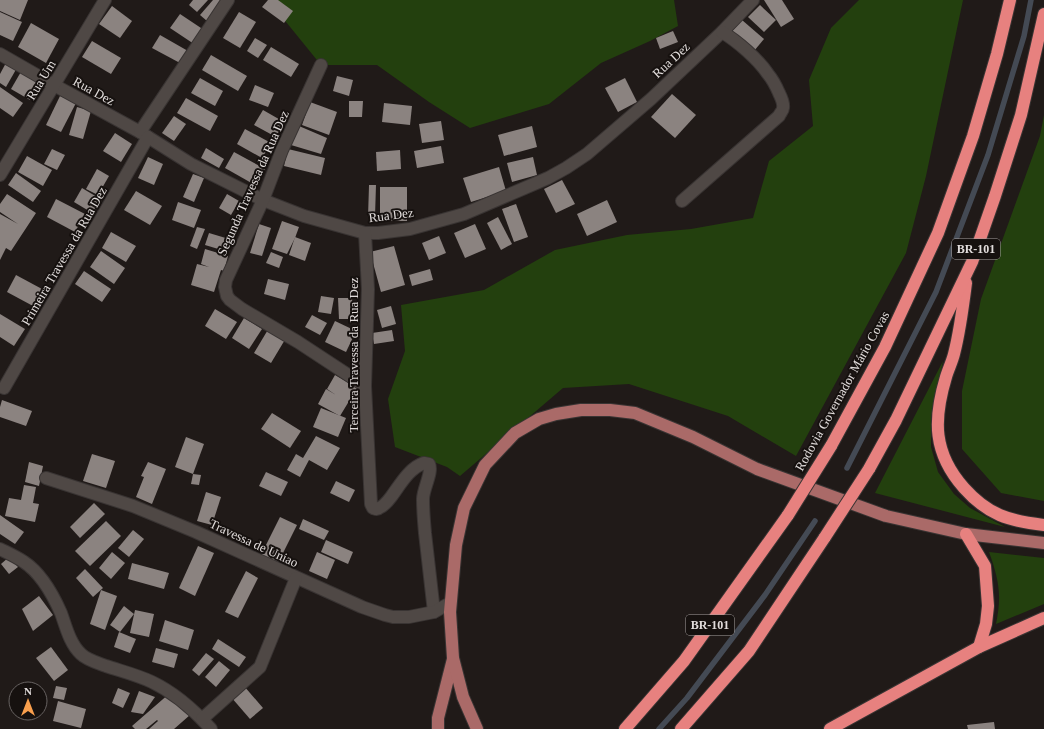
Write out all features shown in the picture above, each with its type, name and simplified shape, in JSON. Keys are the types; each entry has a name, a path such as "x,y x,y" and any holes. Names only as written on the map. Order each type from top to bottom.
{"highway":[{"name":"Rodovia Governador Mário Covas","path":"625,729 684,662 788,515 831,446 885,347 938,233 973,136 997,54 1010,0"},
{"name":"BR-101","path":"681,729 749,651 869,469 896,420 967,272 995,196 1021,115 1044,14"},
{"path":"967,272 960,324 954,354 941,396 938,413 938,436 941,452 949,469 958,481 986,508 1007,518 1044,525"},
{"path":"966,534 985,566 988,606 986,624 979,647"},
{"path":"830,729 979,647 1044,618"}],"main road":[{"path":"477,729 463,696 453,658 450,603 456,545 464,508 485,465 515,433 539,419 556,414 581,410 610,410 635,414 693,437 757,469 886,516 966,534 1044,543"},
{"path":"438,729 438,718 453,658"}],"street":[{"name":"Rua Um","path":"0,175 105,0"},
{"path":"144,135 228,0"},
{"name":"Rua Dez","path":"0,54 144,135 191,164 263,200 304,216 364,233 384,232 410,229 464,214 548,178 588,154 651,99 722,32 753,0"},
{"path":"682,201 779,116 783,109 781,96 767,72 732,38 722,32"},
{"name":"Segunda Travessa da Rua Dez","path":"321,65 282,150 263,200 226,280 225,287 227,296 230,300 366,386"},
{"name":"Primeira Travessa da Rua Dez","path":"4,388 144,135"},
{"name":"Terceira Travessa da Rua Dez","path":"364,233 368,289 366,386 371,504 373,508 377,509 386,504 407,476 415,468 424,463 429,464 430,473 425,484 423,497 434,612"},
{"name":"Travessa de Uniao","path":"46,478 133,506 196,532 296,578 385,616 408,617 434,612 450,603"},
{"path":"0,549 25,562 42,579 61,612 70,638 81,654 98,663 152,682 174,694 211,729"},
{"path":"202,719 260,667 296,578"}],"green space":[{"path":"277,0 674,0 678,26 650,41 601,63 549,104 470,128 429,102 377,65 321,65 282,17"},
{"path":"859,0 963,0 926,176 906,253 796,456 728,416 629,384 563,388 460,476 447,467 395,447 388,399 405,351 401,305 484,290 555,250 627,235 691,229 753,218 769,161 813,126 809,80 831,28"},
{"path":"1044,115 1044,501 1001,493 962,449 962,391 981,299 1040,136"},
{"path":"943,361 931,418 931,447 938,472 954,494 970,508 1005,527 875,493"},
{"path":"989,552 1044,558 1044,604 996,624 999,596 997,579"}],"building":[{"path":"0,0 28,0 20,20 0,11"},
{"path":"193,0 208,0 197,12 189,5"},
{"path":"213,0 225,0 207,21 200,15"},
{"path":"268,0 278,0 293,11 284,23 262,7"},
{"path":"764,0 782,0 794,19 781,27"},
{"path":"760,5 776,20 764,32 748,17"},
{"path":"112,6 132,21 120,38 99,24"},
{"path":"0,12 22,22 13,41 0,35"},
{"path":"239,12 256,22 240,48 223,38"},
{"path":"180,14 204,30 194,44 170,28"},
{"path":"742,20 764,39 754,51 732,31"},
{"path":"31,23 59,39 46,63 18,47"},
{"path":"673,31 678,42 660,49 656,38"},
{"path":"160,35 188,51 180,63 152,48"},
{"path":"255,38 267,45 258,58 247,51"},
{"path":"92,41 121,58 111,74 82,57"},
{"path":"271,47 299,64 291,77 263,60"},
{"path":"211,55 247,76 238,91 202,70"},
{"path":"7,61 18,66 6,87 0,83 0,74"},
{"path":"22,70 41,81 30,100 11,89"},
{"path":"337,76 353,80 349,96 333,91"},
{"path":"200,78 223,91 215,106 191,93"},
{"path":"625,78 637,102 618,112 605,88"},
{"path":"255,85 274,93 268,107 249,100"},
{"path":"0,87 23,103 13,117 0,108"},
{"path":"672,94 696,115 675,138 651,117"},
{"path":"60,96 76,103 61,132 46,125"},
{"path":"186,98 218,116 210,131 177,113"},
{"path":"349,101 363,101 362,117 349,117"},
{"path":"310,102 337,112 329,135 302,125"},
{"path":"384,103 412,106 410,125 382,122"},
{"path":"77,107 91,111 83,139 69,135"},
{"path":"263,110 284,122 276,137 254,125"},
{"path":"174,116 186,124 174,141 162,133"},
{"path":"441,121 444,140 422,143 419,124"},
{"path":"299,126 327,138 321,154 291,145"},
{"path":"532,126 537,147 504,156 498,135"},
{"path":"245,129 271,143 262,158 237,144"},
{"path":"115,133 132,144 121,162 103,151"},
{"path":"441,146 444,163 417,168 414,151"},
{"path":"206,148 224,159 219,168 201,158"},
{"path":"52,149 65,155 57,170 44,164"},
{"path":"288,149 325,158 321,175 284,166"},
{"path":"400,150 401,169 377,171 376,152"},
{"path":"234,152 265,169 255,185 225,168"},
{"path":"27,156 52,170 43,186 18,172"},
{"path":"148,157 163,164 154,185 138,178"},
{"path":"533,157 537,175 512,182 507,163"},
{"path":"499,167 506,191 471,202 463,178"},
{"path":"97,169 109,176 98,195 86,189"},
{"path":"16,173 41,191 33,202 8,185"},
{"path":"193,174 204,178 194,202 183,197"},
{"path":"562,180 575,204 556,213 544,189"},
{"path":"369,185 376,185 375,216 368,217"},
{"path":"380,187 407,187 407,221 380,221"},
{"path":"82,188 102,200 94,214 74,202"},
{"path":"136,191 162,206 150,225 124,210"},
{"path":"7,194 36,213 11,251 6,248 0,260 0,214 18,224 0,212 0,204"},
{"path":"227,194 239,201 231,215 219,208"},
{"path":"56,199 85,214 75,232 47,217"},
{"path":"607,200 617,222 587,236 577,214"},
{"path":"178,202 201,210 194,228 172,220"},
{"path":"516,204 528,237 514,242 502,209"},
{"path":"498,217 512,244 501,250 487,223"},
{"path":"282,221 299,227 287,254 272,249"},
{"path":"259,224 271,228 262,256 250,253"},
{"path":"475,224 486,249 465,258 454,233"},
{"path":"197,227 205,229 197,249 190,246"},
{"path":"111,232 136,246 126,262 102,248"},
{"path":"209,233 229,239 225,251 205,245"},
{"path":"439,236 446,253 429,260 422,243"},
{"path":"295,237 311,243 305,261 289,255"},
{"path":"394,246 405,285 381,292 370,252"},
{"path":"205,249 228,256 224,271 221,270 214,292 191,285 197,264 209,267 201,264"},
{"path":"101,251 125,268 114,284 90,267"},
{"path":"271,252 283,257 279,268 266,263"},
{"path":"430,269 433,280 412,286 409,275"},
{"path":"84,271 111,289 102,302 75,284"},
{"path":"16,275 42,289 33,306 7,292"},
{"path":"268,279 289,284 285,300 264,294"},
{"path":"321,296 334,298 331,314 318,312"},
{"path":"338,298 352,298 353,319 339,319"},
{"path":"391,306 396,324 382,328 377,310"},
{"path":"215,309 237,322 226,339 205,326"},
{"path":"0,314 25,329 14,346 0,337"},
{"path":"312,315 327,323 320,335 305,327"},
{"path":"244,318 262,329 249,349 232,338"},
{"path":"335,321 356,331 346,352 325,342"},
{"path":"269,328 286,338 271,363 254,353"},
{"path":"392,330 394,341 374,344 372,333"},
{"path":"335,375 357,388 340,416 318,404 326,389 336,395 327,389"},
{"path":"2,400 32,411 26,426 0,417"},
{"path":"321,408 346,418 338,437 313,427"},
{"path":"272,413 301,431 290,448 261,429"},
{"path":"316,436 340,448 327,470 309,460 300,477 287,470 296,454 303,458"},
{"path":"186,437 204,444 193,474 175,467"},
{"path":"92,454 115,461 106,488 83,481"},
{"path":"29,462 43,466 39,486 25,482"},
{"path":"148,462 166,469 152,504 136,497 144,477 141,476"},
{"path":"266,472 288,482 281,496 259,486"},
{"path":"193,474 201,475 199,485 191,484"},
{"path":"336,481 355,490 349,502 330,493"},
{"path":"24,485 36,487 33,503 39,504 35,522 5,516 9,498 21,500"},
{"path":"206,492 221,497 212,525 197,521"},
{"path":"94,503 105,514 80,538 70,527"},
{"path":"0,515 24,532 15,544 0,534"},
{"path":"280,517 297,525 277,565 260,557"},
{"path":"303,519 329,531 324,540 299,529"},
{"path":"106,521 121,536 90,566 75,551"},
{"path":"133,530 144,539 129,557 118,548"},
{"path":"326,540 353,552 348,564 321,552"},
{"path":"198,546 214,553 195,596 179,588"},
{"path":"112,552 125,563 111,579 99,568"},
{"path":"317,552 335,560 327,579 309,571"},
{"path":"9,557 18,567 9,574 1,564"},
{"path":"132,563 169,573 164,589 128,579"},
{"path":"85,569 103,588 93,597 76,578"},
{"path":"246,571 258,578 238,618 225,612"},
{"path":"101,590 117,596 105,630 90,624"},
{"path":"39,596 53,615 33,631 22,609"},
{"path":"124,606 134,614 120,632 110,625"},
{"path":"135,610 154,614 149,637 130,633"},
{"path":"165,620 194,630 188,650 159,641"},
{"path":"119,632 136,639 130,653 114,647"},
{"path":"218,639 246,657 239,667 212,649"},
{"path":"51,647 68,670 54,681 36,658"},
{"path":"156,648 178,654 174,668 152,662"},
{"path":"206,653 214,659 199,676 192,670"},
{"path":"219,661 230,670 216,687 205,677"},
{"path":"56,686 67,688 64,700 53,698"},
{"path":"244,686 263,708 250,719 231,697"},
{"path":"118,688 130,693 123,708 112,703"},
{"path":"139,691 155,697 143,714 131,712"},
{"path":"170,693 190,715 174,729 149,729 158,721 157,720 146,729 135,729 132,726"},
{"path":"58,701 86,709 81,728 53,721"},
{"path":"994,722 995,729 968,729 967,725"}],"waterway":[{"path":"847,468 936,292 988,155 1024,36 1031,0"},
{"path":"659,729 687,698 765,595 815,521"}]}
